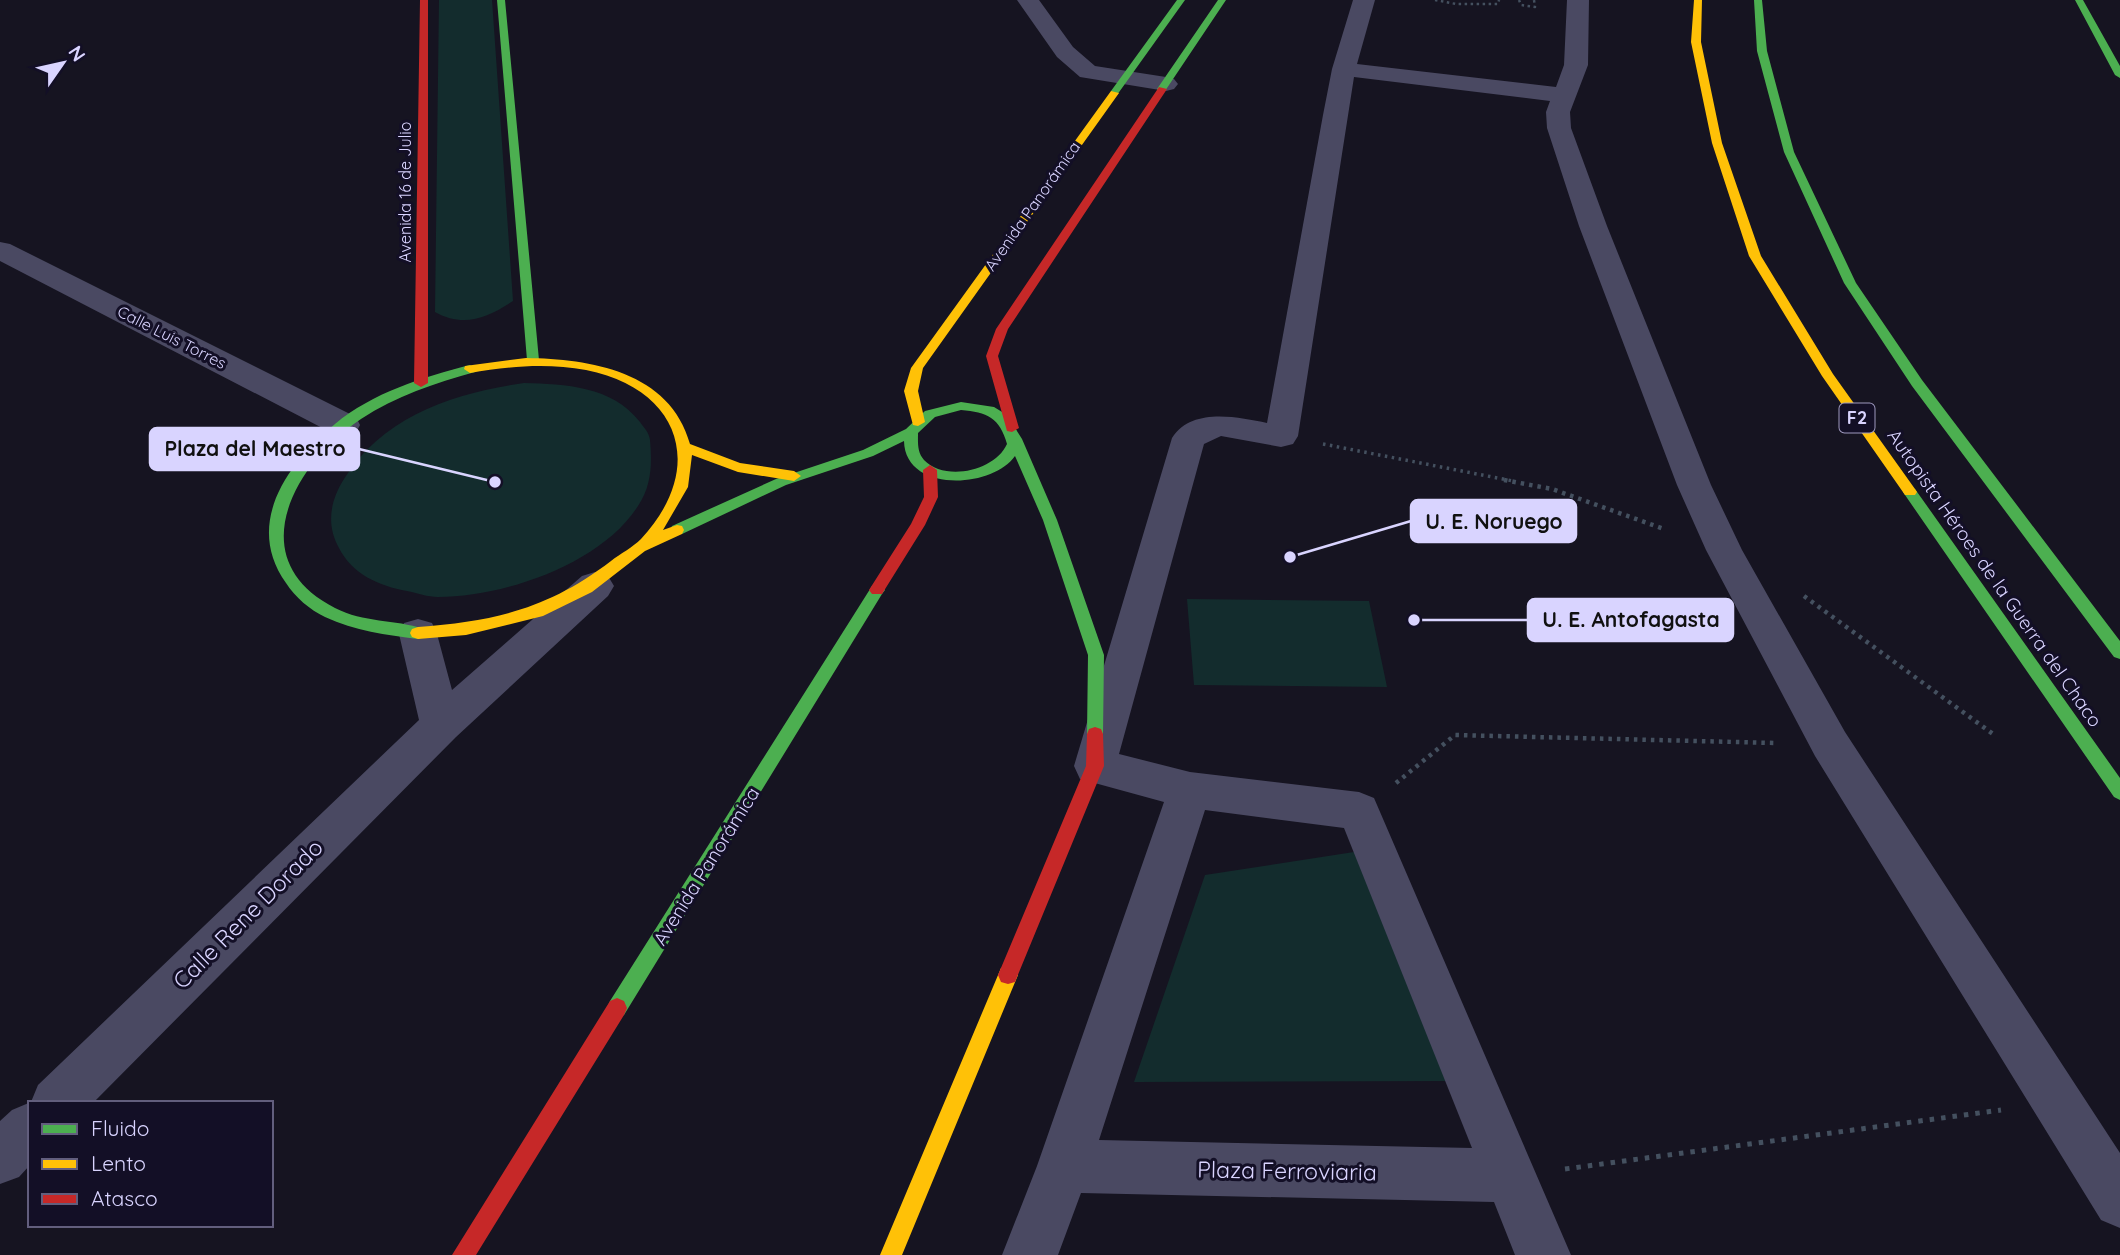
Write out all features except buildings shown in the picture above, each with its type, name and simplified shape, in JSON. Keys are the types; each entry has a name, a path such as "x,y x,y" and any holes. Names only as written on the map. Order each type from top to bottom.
{"main road":[{"name":"Avenida 16 de Julio","path":"421,383 424,0"},
{"path":"502,0 533,360"},
{"name":"Avenida Panorámica","path":"915,427 911,391 917,368 1181,0"},
{"path":"891,1255 1095,766 1096,655 1050,520 1013,434 992,356 1002,329 1222,0"},
{"name":"Autopista Héroes de la Guerra del Chaco","path":"1698,0 1696,42 1717,143 1755,256 1828,376 2120,792"},
{"path":"1758,0 1762,51 1789,152 1850,283 1917,383 2120,653"},
{"path":"2080,0 2120,75"},
{"path":"644,545 670,511 684,478 686,447 671,410 638,382 590,365 533,360 477,367 421,383 380,402 344,425 307,460 282,499 273,538 284,576 313,606 359,627 418,634 467,629 517,618 564,600 605,576 644,545 796,476 868,453 945,408 977,407 998,415 1013,434"},
{"path":"915,427 911,453 924,467"},
{"path":"868,453 962,476 993,468 1005,461 1013,434"},
{"path":"686,447 719,464 741,470 796,476"},
{"name":"Avenida Panorámica","path":"463,1255 918,525 931,497 924,467"}],"street":[{"path":"1028,0 1065,52 1088,72 1166,84"},
{"path":"1364,0 1344,69 1281,436 1218,425 1189,438 1095,766 1190,790 1359,811 1543,1255"},
{"path":"1578,0 1576,65 1558,112 1559,128 1589,214 1694,485 1724,550 1830,744 2120,1201"},
{"path":"1344,69 1563,95"},
{"name":"Calle Luis Torres","path":"0,250 344,425"},
{"name":"Calle Rene Dorado","path":"58,1101 441,725 605,576"},
{"path":"418,634 441,725"},
{"path":"1030,1255 1064,1166 1190,790"},
{"path":"0,1158 28,1130"},
{"name":"Plaza Ferroviaria","path":"1064,1166 1509,1176"}],"path":[{"path":"1435,0 1456,4 1484,1 1498,4 1499,0"},
{"path":"1518,0 1521,5 1535,7 1534,0"},
{"path":"1281,436 1552,489 1724,550"},
{"path":"1795,591 1818,605 1993,734"},
{"path":"1359,811 1455,735 1830,744"},
{"path":"1509,1176 2058,1102"}],"green space":[{"path":"439,0 492,0 513,301 485,316 466,320 435,312"},
{"path":"524,383 571,386 602,394 629,410 646,430 651,449 648,482 643,498 621,527 600,545 549,573 521,584 464,595 434,597 397,589 367,577 351,565 335,539 331,513 339,487 360,457 379,439 422,411 472,393"},
{"path":"1187,599 1369,601 1387,687 1194,685"},
{"path":"1367,850 1454,1081 1134,1082 1205,875"}],"traffic: fast":[{"path":"501,0 533,360"},
{"path":"1114,93 1181,0"},
{"path":"1162,89 1222,0"},
{"path":"1758,0 1762,51 1789,152 1850,283 1917,383 2120,653"},
{"path":"2079,0 2120,75"},
{"path":"418,633 369,627 329,612 300,592 281,565 275,534 281,500 302,464 354,417 385,399 418,385 470,369"},
{"path":"961,406 990,410 1002,418 1011,433 1014,444 1011,451 997,465 985,471 957,476 930,471 920,464 913,454 911,432 930,414 961,406"},
{"path":"677,530 781,482 868,453 911,432"},
{"path":"1015,439 1050,520 1096,655 1095,734"},
{"path":"1910,492 2120,792"},
{"path":"617,1008 877,590"}],"traffic: slow":[{"path":"1698,0 1696,42 1717,143 1755,256 1828,376 1910,492"},
{"path":"918,422 911,391 917,368 1114,93"},
{"path":"470,369 526,362 588,366 617,375 644,388 665,406 679,430 686,465 681,487 673,504 644,545"},
{"path":"686,447 738,467 794,476"},
{"path":"418,633 466,629 537,612 587,588 640,547 677,530"},
{"path":"891,1255 1008,975"}],"traffic: jam":[{"path":"421,383 424,0"},
{"path":"1012,428 992,356 1002,329 1162,89"},
{"path":"877,590 918,525 931,497 930,470"},
{"path":"1008,975 1095,766 1095,734"},
{"path":"463,1255 617,1008"}],"place":[{"name":"Plaza del Maestro","path":"495,482"},
{"name":"U. E. Noruego","path":"1290,557"},
{"name":"U. E. Antofagasta","path":"1414,620"}]}
